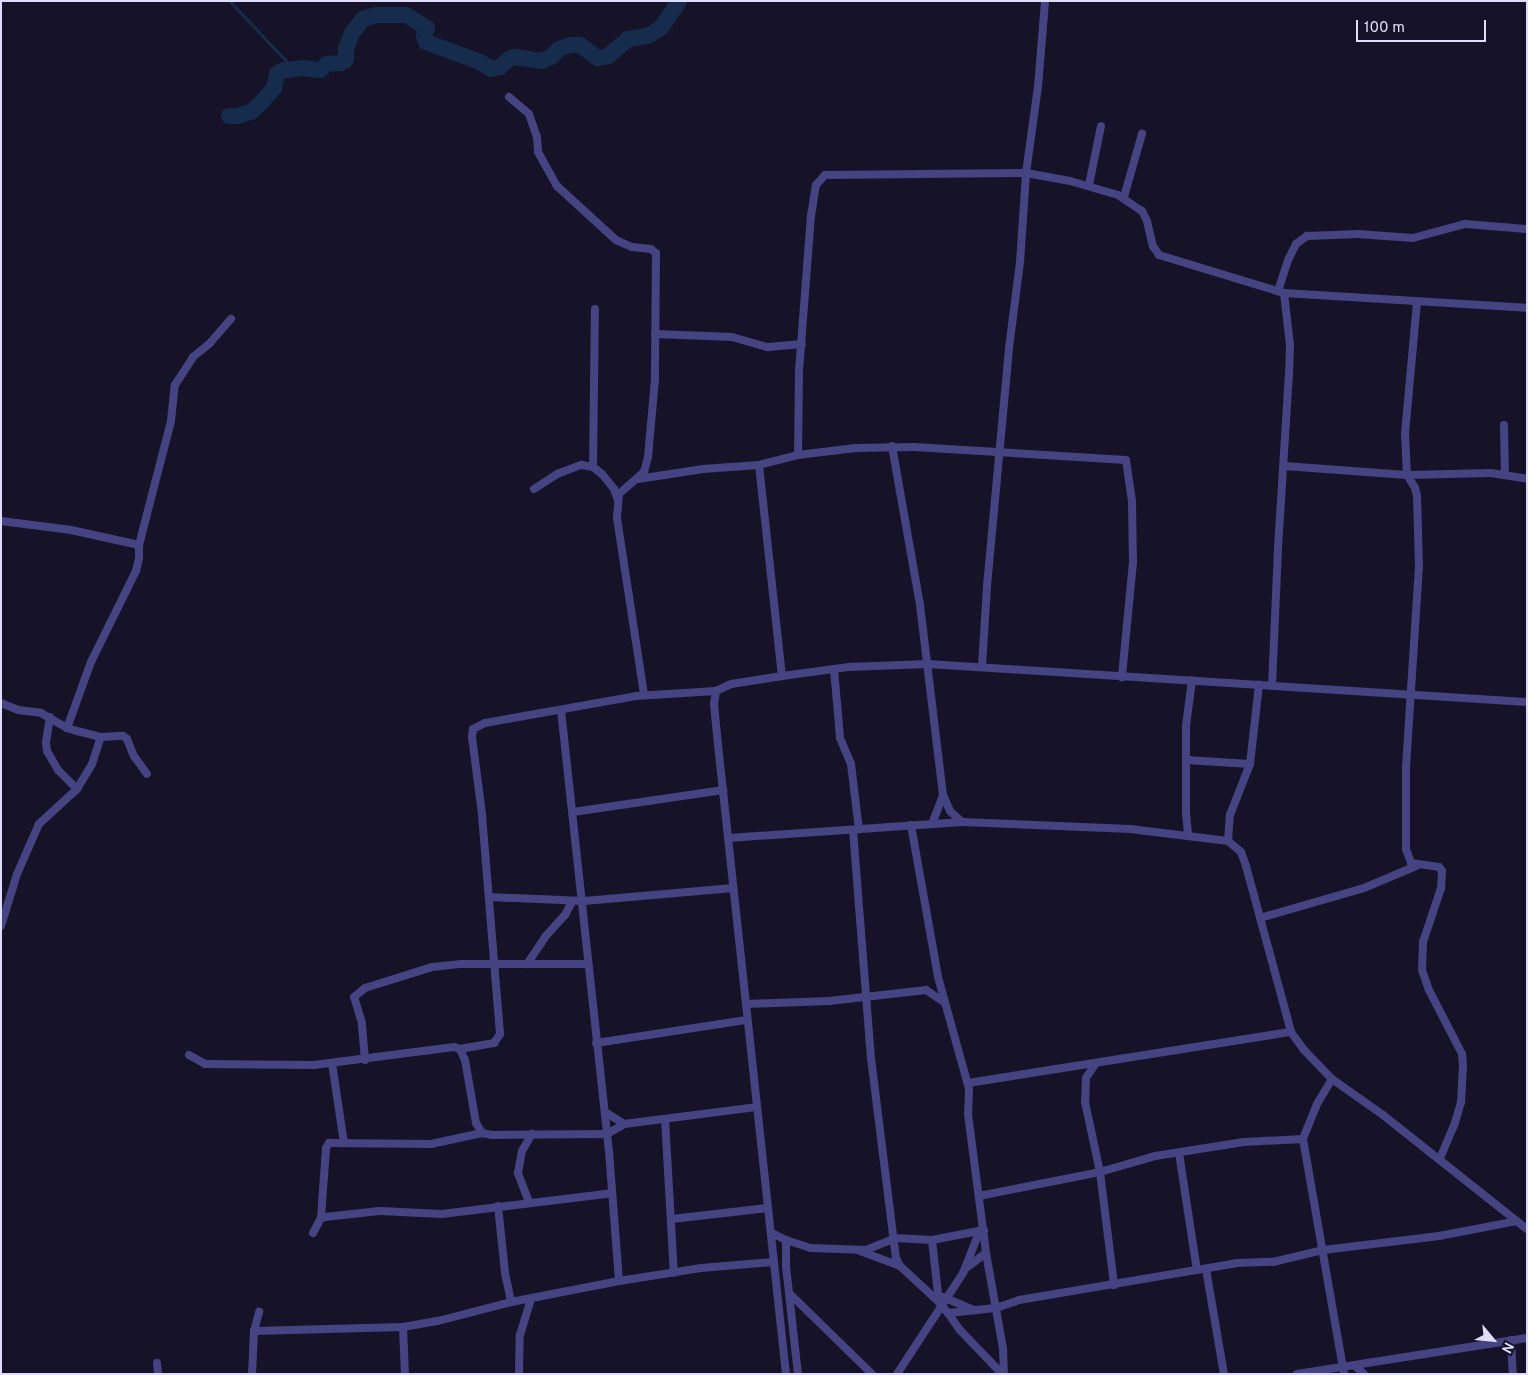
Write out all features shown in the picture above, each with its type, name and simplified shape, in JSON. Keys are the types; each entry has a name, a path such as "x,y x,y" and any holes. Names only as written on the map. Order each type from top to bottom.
{"street":[{"path":"982,666 1009,348 1020,262 1026,173 1037,96 1045,1"},
{"path":"509,97 529,114 537,137 538,152 557,186 616,240 626,245 651,249 656,253 655,379 648,457 644,472 624,489 618,500 617,518 644,695"},
{"path":"1089,185 1100,126"},
{"path":"1124,197 1142,134"},
{"path":"798,455 799,371 811,216 816,185 825,175 1026,173 1089,185 1124,197 1142,211 1147,220 1153,246 1159,255 1281,292 1527,308"},
{"path":"1272,686 1290,345 1281,292 1288,260 1296,244 1307,236 1358,234 1413,238 1466,224 1527,229"},
{"path":"1416,866 1411,863 1406,849 1406,767 1412,696 1419,541 1417,496 1415,488 1407,475 1405,434 1417,302"},
{"path":"593,467 595,309"},
{"path":"67,728 91,662 136,571 139,545 171,421 176,385 194,357 210,343 231,319"},
{"path":"655,334 732,337 768,347 802,344"},
{"path":"1504,425 1505,475"},
{"path":"638,479 703,469 759,465 798,455 892,446 999,454 1126,460 1131,495 1133,562 1122,677"},
{"path":"892,446 915,573 928,664 943,795 948,807 962,822"},
{"path":"534,489 571,467 581,465 593,467 606,478 618,500"},
{"path":"759,465 782,676"},
{"path":"1284,466 1407,475 1452,473 1505,475 1527,479"},
{"path":"1,521 89,534 139,545"},
{"path":"188,1055 206,1064 287,1066 365,1060 393,1053 447,1046 460,1049 494,1043 500,1034 496,964 490,925 482,814 472,743 473,729 486,723 644,695 716,690 732,684 834,669 928,664 1527,702"},
{"path":"834,669 840,738 851,764 865,996 876,1108 896,1238 896,1258 900,1266"},
{"path":"1188,836 1186,726 1192,680"},
{"path":"1228,841 1230,815 1250,764 1259,685"},
{"path":"716,690 714,704 722,790 786,1374"},
{"path":"1,704 18,710 41,713 67,728 102,737 112,735 127,738 134,756 147,774"},
{"path":"561,710 584,901 588,964 605,1112 619,1281"},
{"path":"50,717 46,743 47,751 58,770 77,790"},
{"path":"1,926 17,874 39,824 77,790 92,764 102,737"},
{"path":"1186,760 1250,764"},
{"path":"573,812 722,790"},
{"path":"932,824 940,808 943,795"},
{"path":"728,838 962,822 1130,829 1228,841 1241,852 1291,1032 1332,1079 1354,1093 1440,1158 1527,1229"},
{"path":"911,825 938,977 968,1083 968,1114 982,1230 1003,1348 1003,1374"},
{"path":"1260,918 1364,888 1416,866 1439,867 1442,871 1441,888 1424,942 1422,970 1429,990 1462,1054 1463,1065 1461,1102 1455,1123 1440,1158"},
{"path":"489,897 572,902 733,888"},
{"path":"527,964 545,938 565,915 572,902"},
{"path":"365,1060 362,1024 354,1001 357,992 391,979 432,967 462,964 588,964"},
{"path":"926,990 938,977"},
{"path":"746,1004 830,1001 926,990 944,1002"},
{"path":"596,1043 747,1020"},
{"path":"968,1083 1291,1032"},
{"path":"460,1049 465,1060 472,1113 482,1133"},
{"path":"332,1063 344,1143"},
{"path":"1096,1063 1090,1070 1084,1086 1085,1102 1100,1172 1114,1285"},
{"path":"1332,1079 1317,1104 1303,1139 1343,1371"},
{"path":"313,1233 321,1218 327,1144 431,1144 482,1133 492,1135 607,1134 624,1124 756,1107"},
{"path":"605,1112 624,1124"},
{"path":"665,1118 674,1273"},
{"path":"529,1202 518,1173 522,1151 532,1134"},
{"path":"979,1196 1100,1172 1155,1156 1244,1142 1303,1139"},
{"path":"1179,1153 1197,1270"},
{"path":"321,1218 380,1211 442,1214 612,1193"},
{"path":"498,1206 505,1273 511,1302"},
{"path":"672,1219 767,1208"},
{"path":"948,1313 996,1308 1019,1300 1197,1270 1238,1264 1273,1262 1323,1250 1439,1236 1517,1221"},
{"path":"772,1233 810,1248 856,1250 870,1249 896,1238 932,1240 982,1230"},
{"path":"966,1268 982,1230"},
{"path":"786,1240 789,1293 798,1374"},
{"path":"932,1240 941,1300 960,1330 1003,1374"},
{"path":"856,1250 900,1266 941,1300 976,1310"},
{"path":"898,1374 941,1300 966,1268 986,1252"},
{"path":"254,1331 403,1327 438,1321 511,1302 619,1281 701,1268 774,1262"},
{"path":"1206,1269 1224,1374"},
{"path":"789,1293 872,1374"},
{"path":"519,1374 520,1335 531,1299"},
{"path":"252,1374 254,1331 259,1312"},
{"path":"403,1327 405,1374"},
{"path":"1297,1374 1343,1371 1355,1366 1527,1338"},
{"path":"1510,1340 1513,1374"},
{"path":"157,1363 158,1374"},
{"path":"1355,1366 1364,1374"}],"green space":[{"path":"349,35 352,36 348,52 352,64 350,68 337,70 334,66 327,75 319,75 317,73 319,64 328,58 338,58"}],"waterway":[{"path":"230,1 294,69"},
{"path":"229,116 251,112 274,88 277,74 281,71 303,68 320,70 327,64 340,63 346,59 346,49 352,33 363,19 376,15 406,15 427,28 424,36 426,42 480,62 491,69 500,67 514,57 542,61 551,57 559,49 570,45 580,45 598,58 608,56 628,39 648,36 661,28 679,1"}]}
